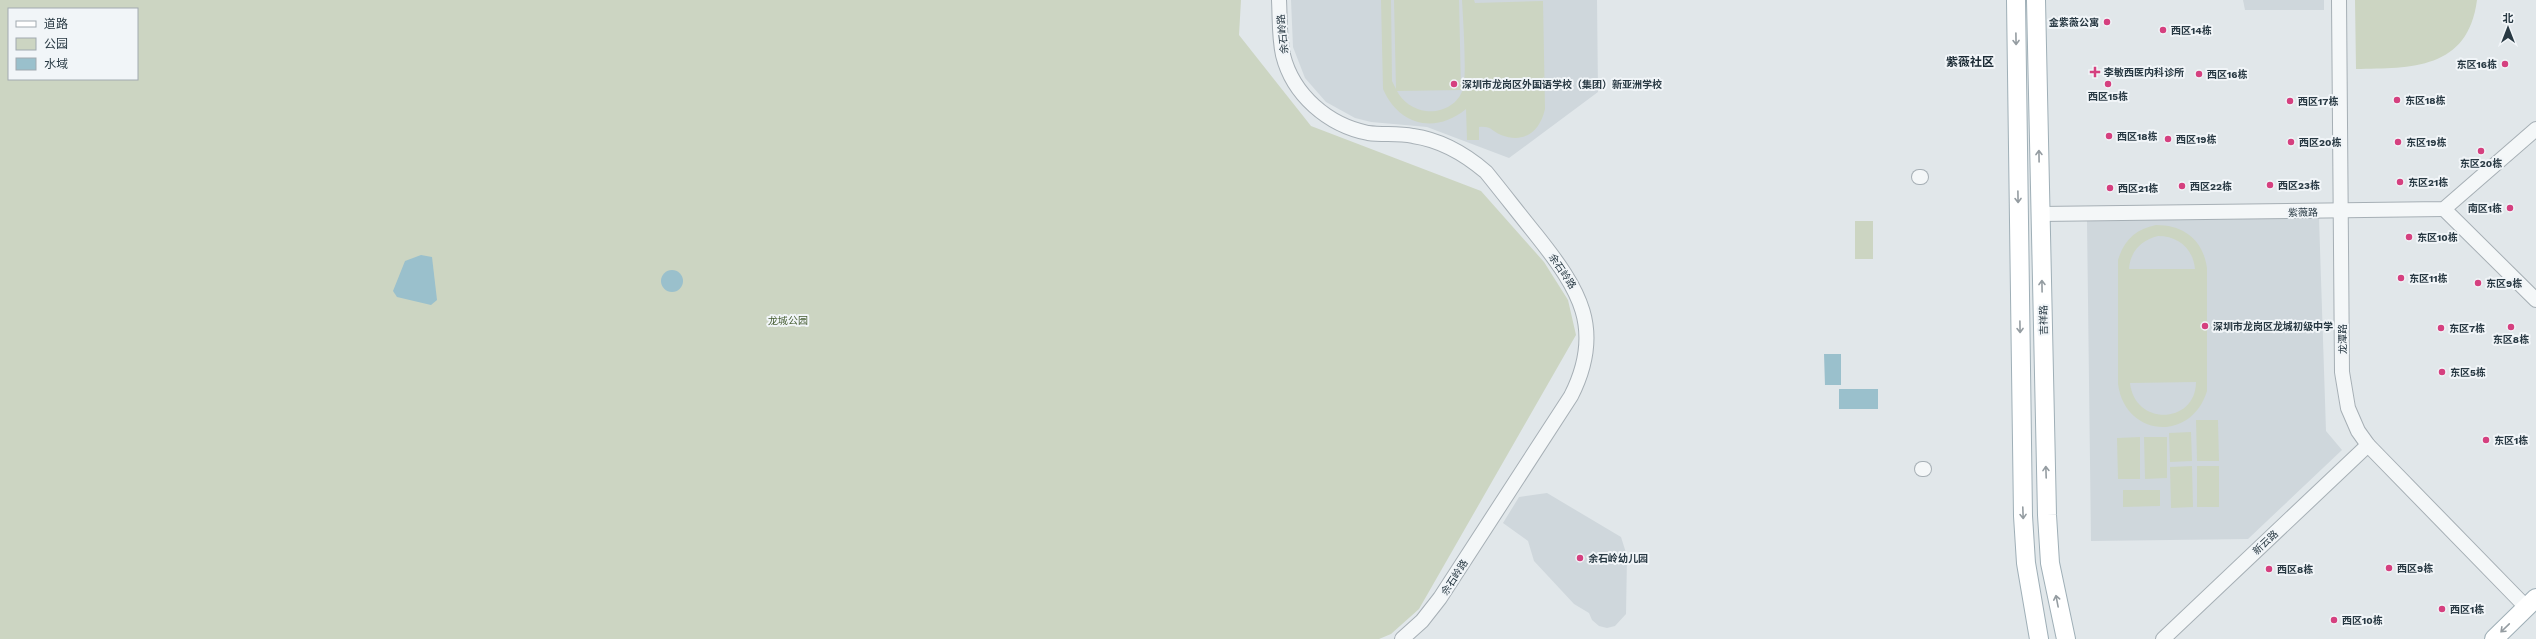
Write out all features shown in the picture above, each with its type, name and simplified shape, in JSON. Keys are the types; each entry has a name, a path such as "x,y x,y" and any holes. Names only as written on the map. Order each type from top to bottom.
{"main road":[{"path":"2016,0 2023,516 2026,563 2039,639"},
{"name":"吉祥路","path":"2036,0 2047,515 2050,564 2066,639"},
{"path":"2494,639 2531,603"}],"street":[{"name":"余石岭路","path":"1279,0 1280,31 1283,56 1292,78 1306,98 1324,115 1346,126 1370,133 1424,138 1447,146 1477,164 1486,172 1563,269 1576,290 1584,313 1586,350 1581,374 1571,396 1440,598 1422,621 1402,639"},
{"name":"龙潭路","path":"2339,0 2343,385 2353,420 2368,445 2531,603"},
{"path":"2536,129 2444,208 2536,300"},
{"name":"紫薇路","path":"2040,214 2341,211 2444,208"},
{"name":"新云路","path":"2163,639 2368,445"}],"shaded area":[{"name":"深圳市龙岗区外国语学校（集团）新亚洲学校","path":"1291,0 1597,0 1598,92 1509,158 1427,127 1371,122 1355,118 1326,102 1305,78 1293,47"},
{"path":"2243,0 2324,0 2324,10 2245,10"},
{"name":"深圳市龙岗区龙城初级中学","path":"2319,218 2326,431 2342,450 2248,539 2091,541 2087,221"},
{"name":"余石岭幼儿园","path":"1547,493 1621,537 1627,556 1626,614 1615,626 1607,628 1599,626 1592,620 1589,613 1574,604 1534,561 1528,541 1503,523 1519,497"}],"green space":[{"name":"龙城公园","path":"0,0 1241,0 1239,35 1311,126 1481,191 1544,262 1568,300 1576,335 1419,609 1391,634 1379,639 0,639"},
{"path":"1381,0 1391,0 1392,81 1396,89 1394,0 1459,0 1461,90 1397,91 1405,101 1413,107 1432,111 1443,109 1453,104 1461,95 1463,89 1465,59 1462,0 1474,0 1475,3 1543,1 1545,109 1543,117 1535,129 1524,137 1517,138 1501,135 1487,127 1479,127 1479,140 1467,140 1466,109 1443,122 1431,123 1419,122 1408,118 1398,111 1390,102 1383,89"},
{"path":"2355,0 2477,0 2471,23 2462,40 2449,52 2434,60 2416,65 2397,68 2356,69"},
{"path":"1855,221 1873,221 1873,259 1855,259"},
{"path":"2156,225 2166,226 2183,231 2196,242 2201,249 2207,268 2207,391 2199,408 2187,419 2174,426 2159,427 2145,423 2133,415 2123,402 2118,384 2118,260 2127,241 2142,229","holes":["2158,236 2172,238 2188,249 2194,262 2195,269 2129,269 2134,252 2146,240","2196,382 2193,396 2186,406 2176,412 2165,415 2153,413 2142,407 2134,397 2130,383"]},
{"path":"2196,420 2218,420 2219,461 2197,461"},
{"path":"2191,432 2192,461 2170,462 2169,433"},
{"path":"2140,437 2140,479 2118,479 2117,438"},
{"path":"2144,437 2167,437 2167,478 2145,479"},
{"path":"2192,466 2193,507 2171,508 2170,467"},
{"path":"2197,466 2219,466 2219,507 2197,507"},
{"path":"2123,490 2160,490 2160,506 2123,507"}],"water":[{"path":"421,255 432,257 437,300 431,305 397,297 393,291 405,261"},
{"path":"672,270 680,273 683,281 680,289 672,292 664,289 661,281 664,273"},
{"path":"1824,354 1841,354 1841,385 1825,385"},
{"path":"1839,389 1878,389 1878,409 1839,409"}],"place":[{"name":"金紫薇公寓","path":"2107,22"},
{"name":"西区14栋","path":"2163,30"},
{"name":"东区16栋","path":"2505,64"},
{"name":"李敏西医内科诊所","path":"2095,72"},
{"name":"西区16栋","path":"2199,74"},
{"name":"深圳市龙岗区外国语学校（集团）新亚洲学校","path":"1454,84"},
{"name":"西区15栋","path":"2108,84"},
{"name":"东区18栋","path":"2397,100"},
{"name":"西区17栋","path":"2290,101"},
{"name":"西区18栋","path":"2109,136"},
{"name":"西区19栋","path":"2168,139"},
{"name":"西区20栋","path":"2291,142"},
{"name":"东区19栋","path":"2398,142"},
{"name":"东区20栋","path":"2481,151"},
{"name":"东区21栋","path":"2400,182"},
{"name":"西区23栋","path":"2270,185"},
{"name":"西区22栋","path":"2182,186"},
{"name":"西区21栋","path":"2110,188"},
{"name":"南区1栋","path":"2510,208"},
{"name":"东区10栋","path":"2409,237"},
{"name":"东区11栋","path":"2401,278"},
{"name":"东区9栋","path":"2478,283"},
{"name":"深圳市龙岗区龙城初级中学","path":"2205,326"},
{"name":"东区8栋","path":"2511,327"},
{"name":"东区7栋","path":"2441,328"},
{"name":"东区5栋","path":"2442,372"},
{"name":"东区1栋","path":"2486,440"},
{"name":"余石岭幼儿园","path":"1580,558"},
{"name":"西区9栋","path":"2389,568"},
{"name":"西区8栋","path":"2269,569"},
{"name":"西区1栋","path":"2442,609"},
{"name":"西区10栋","path":"2334,620"}],"district":[{"name":"紫薇社区","path":"1970,62"}]}
